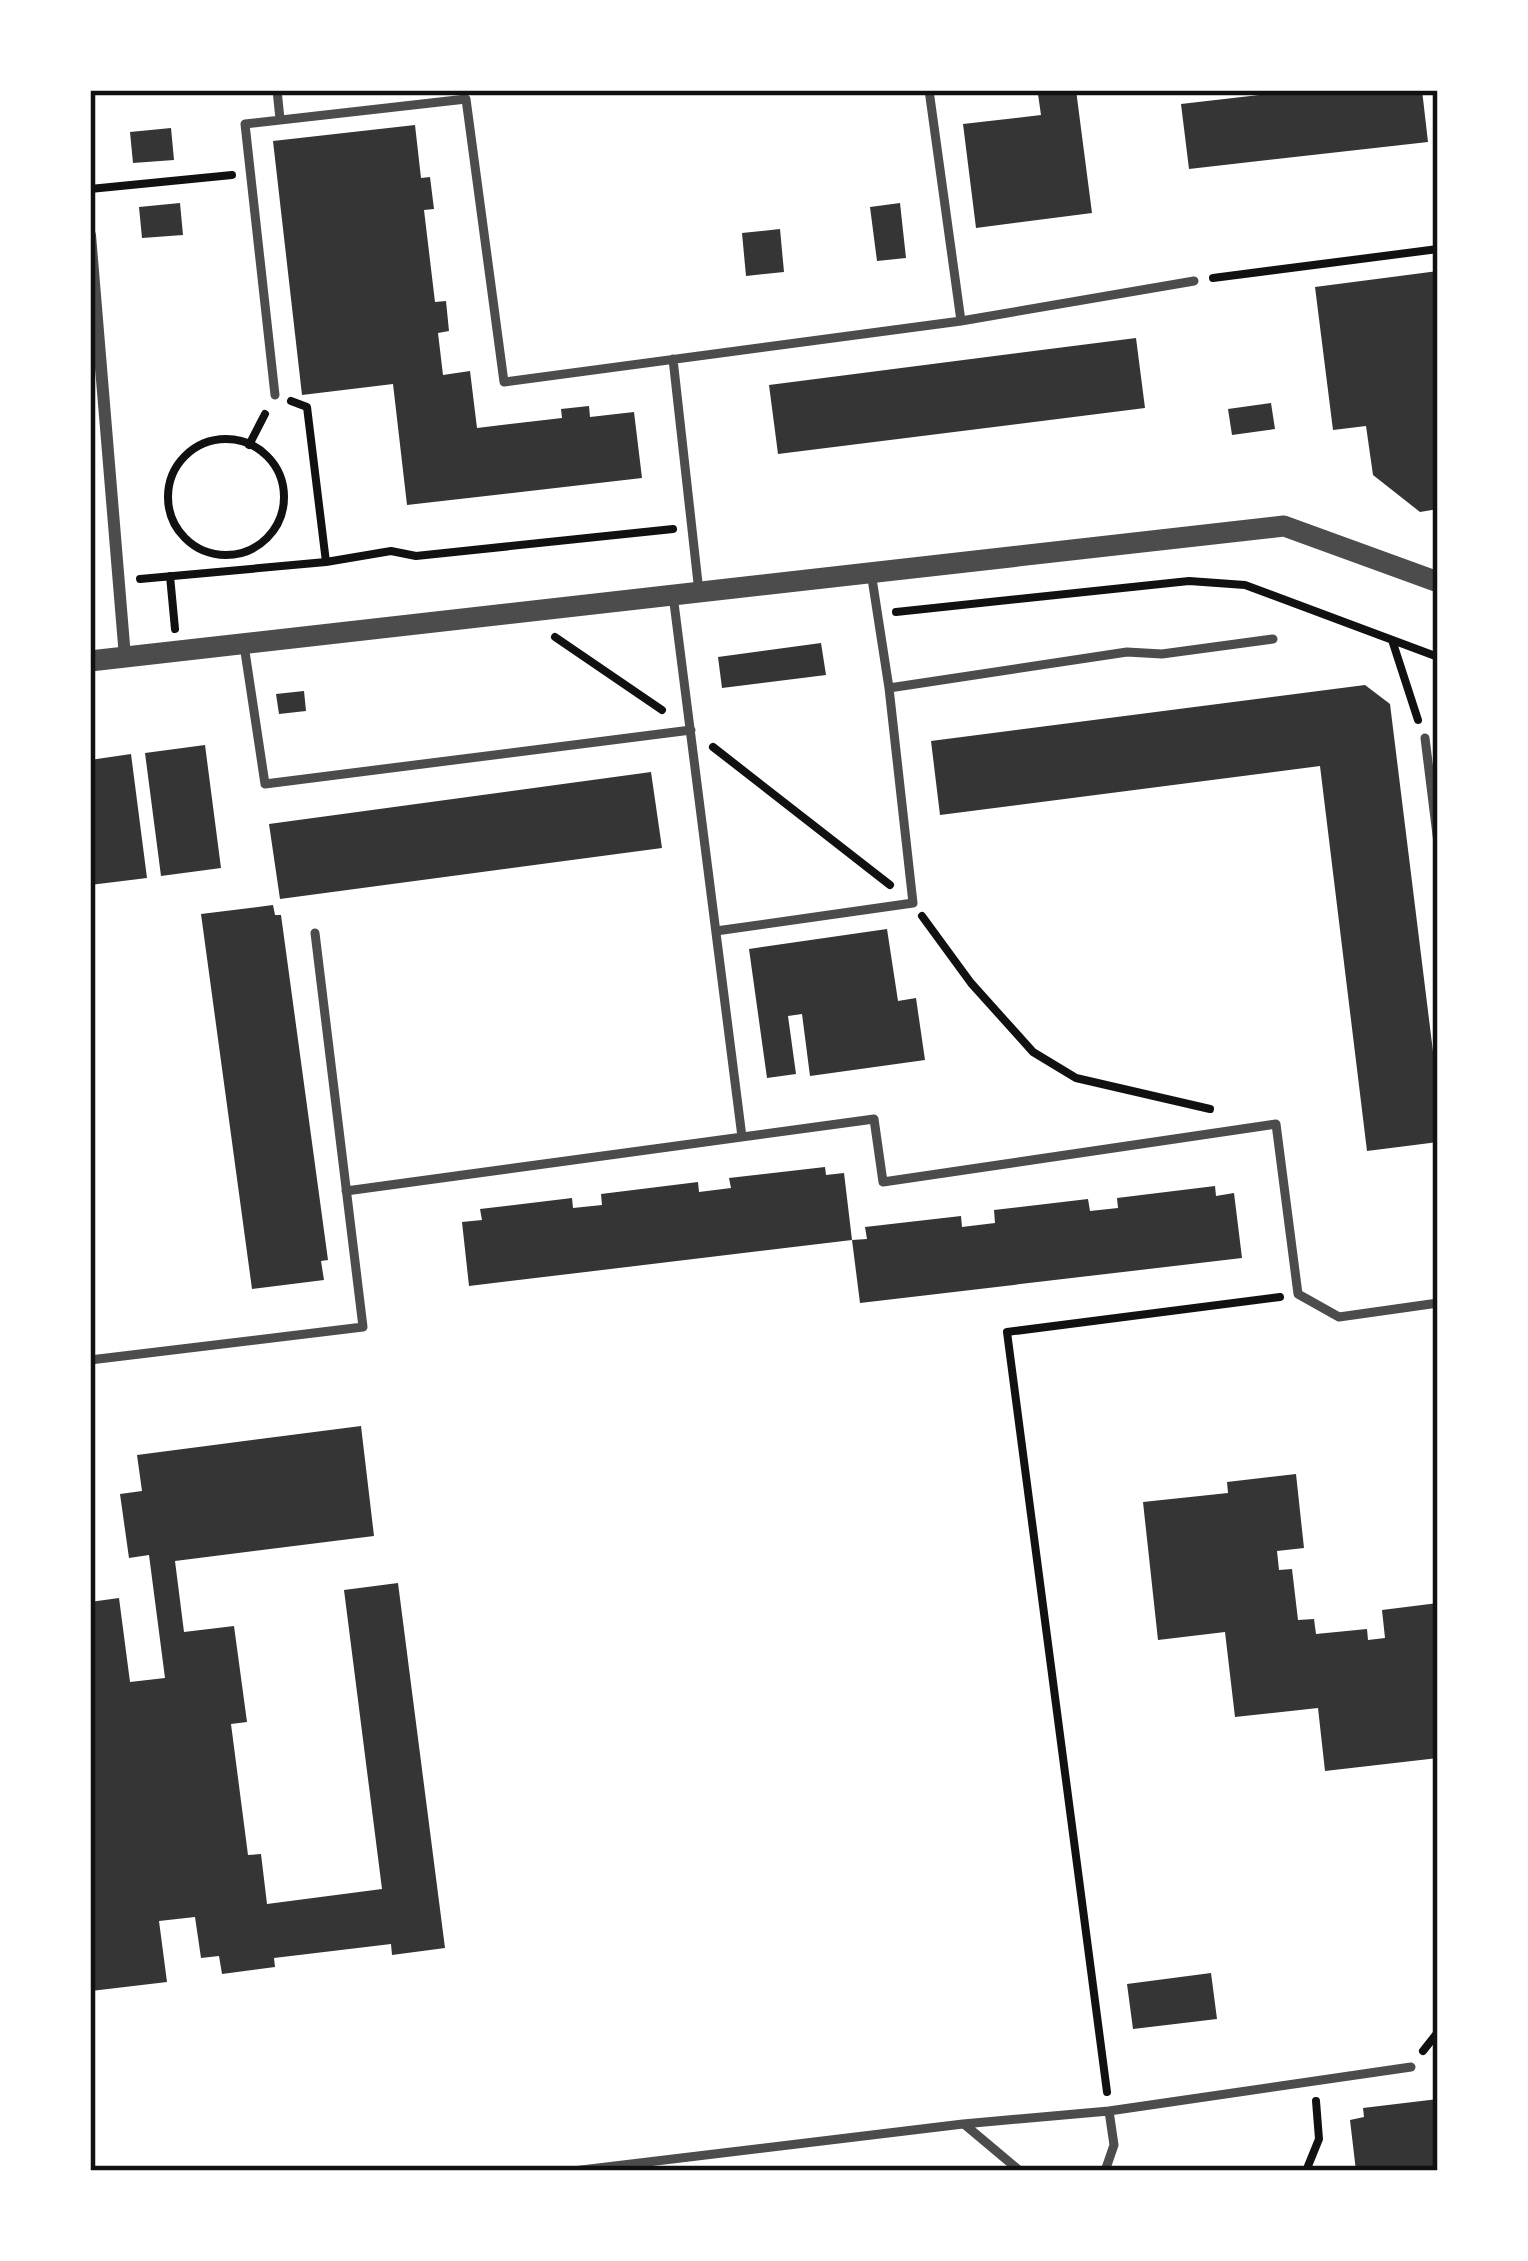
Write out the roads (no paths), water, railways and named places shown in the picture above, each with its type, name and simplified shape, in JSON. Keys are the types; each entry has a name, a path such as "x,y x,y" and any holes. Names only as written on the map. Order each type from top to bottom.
{"street":[{"path":"90,235 125,657"},
{"path":"90,661 1284,526 1438,581"}],"lane":[{"path":"277,90 280,119"},
{"path":"929,90 961,321"},
{"path":"275,395 244,124 280,119 466,99 504,382 961,321 1193,281"},
{"path":"673,359 699,592"},
{"path":"716,931 913,903 872,572"},
{"path":"674,595 742,1137"},
{"path":"889,688 1127,652 1162,654 1273,639"},
{"path":"244,644 265,784 691,730"},
{"path":"1424,738 1438,843"},
{"path":"90,1360 363,1327 315,933"},
{"path":"346,1191 874,1119 884,1183 1276,1124 1298,1294 1339,1317 1438,1303"},
{"path":"573,2171 1109,2111 1411,2067"},
{"path":"1105,2171 1114,2145 1109,2111"},
{"path":"964,2124 1020,2171"}]}
